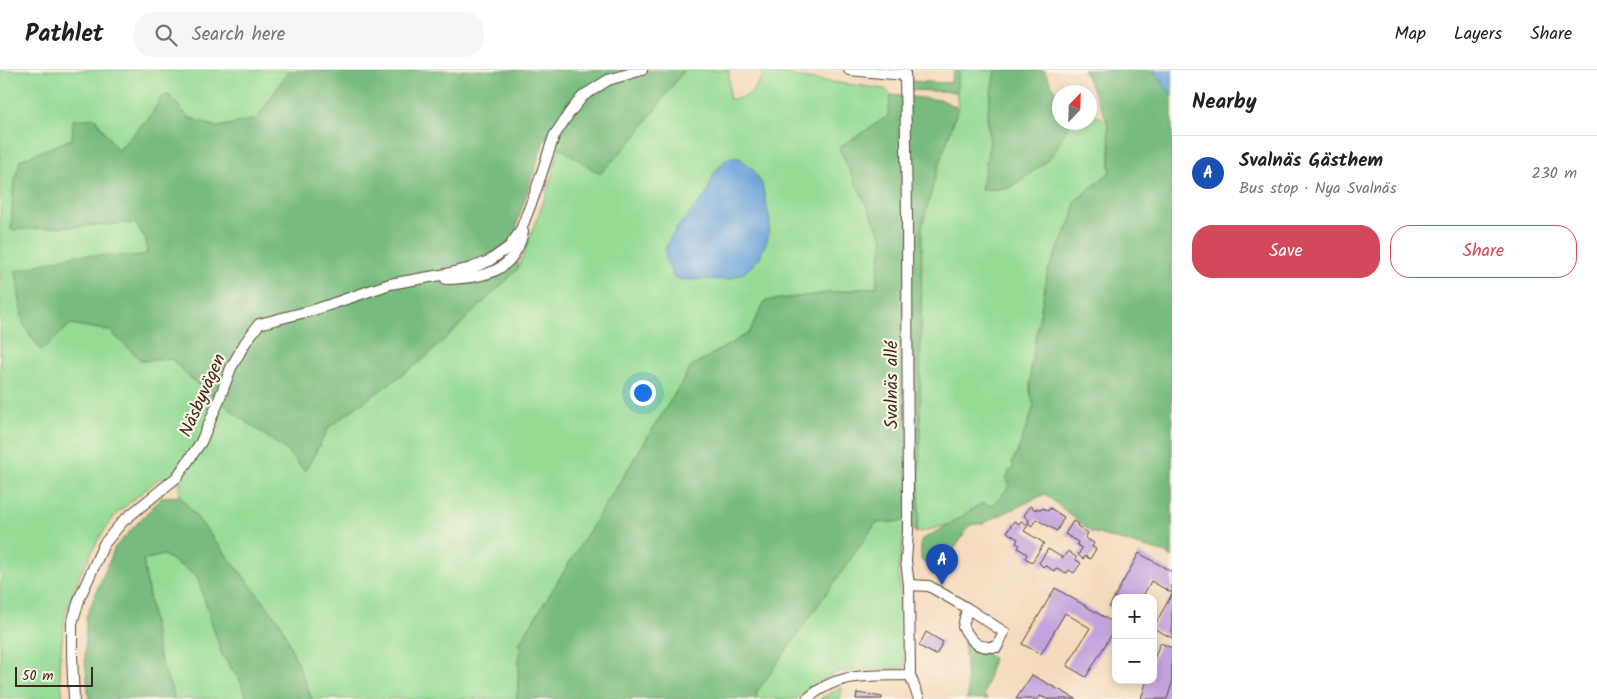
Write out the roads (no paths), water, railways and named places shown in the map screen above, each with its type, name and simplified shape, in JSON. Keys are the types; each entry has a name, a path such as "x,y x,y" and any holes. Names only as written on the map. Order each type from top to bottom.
{"street":[{"name":"Näsbyvägen","path":"74,699 72,623 80,597 104,544 122,521 177,477 201,442 218,406 230,368 259,324 317,309 390,284 471,268 489,261 509,246 520,232 554,136 570,112 583,96 608,80 642,70"},
{"path":"849,70 904,72"},
{"name":"Svalnäs allé","path":"904,72 906,94 907,228 908,530 906,561 909,585 910,675 919,699"},
{"path":"909,585 929,586 968,608"},
{"path":"807,699 822,687 842,679 864,676 910,675"}],"water":[{"path":"1153,70 1172,70 1171,95"},
{"path":"727,158 740,158 752,168 762,184 770,222 768,238 759,259 744,273 730,279 682,280 673,276 666,260 666,247 681,223 706,195 714,174"}],"place":[{"name":"Svalnäs Gästhem","path":"942,585"}]}
